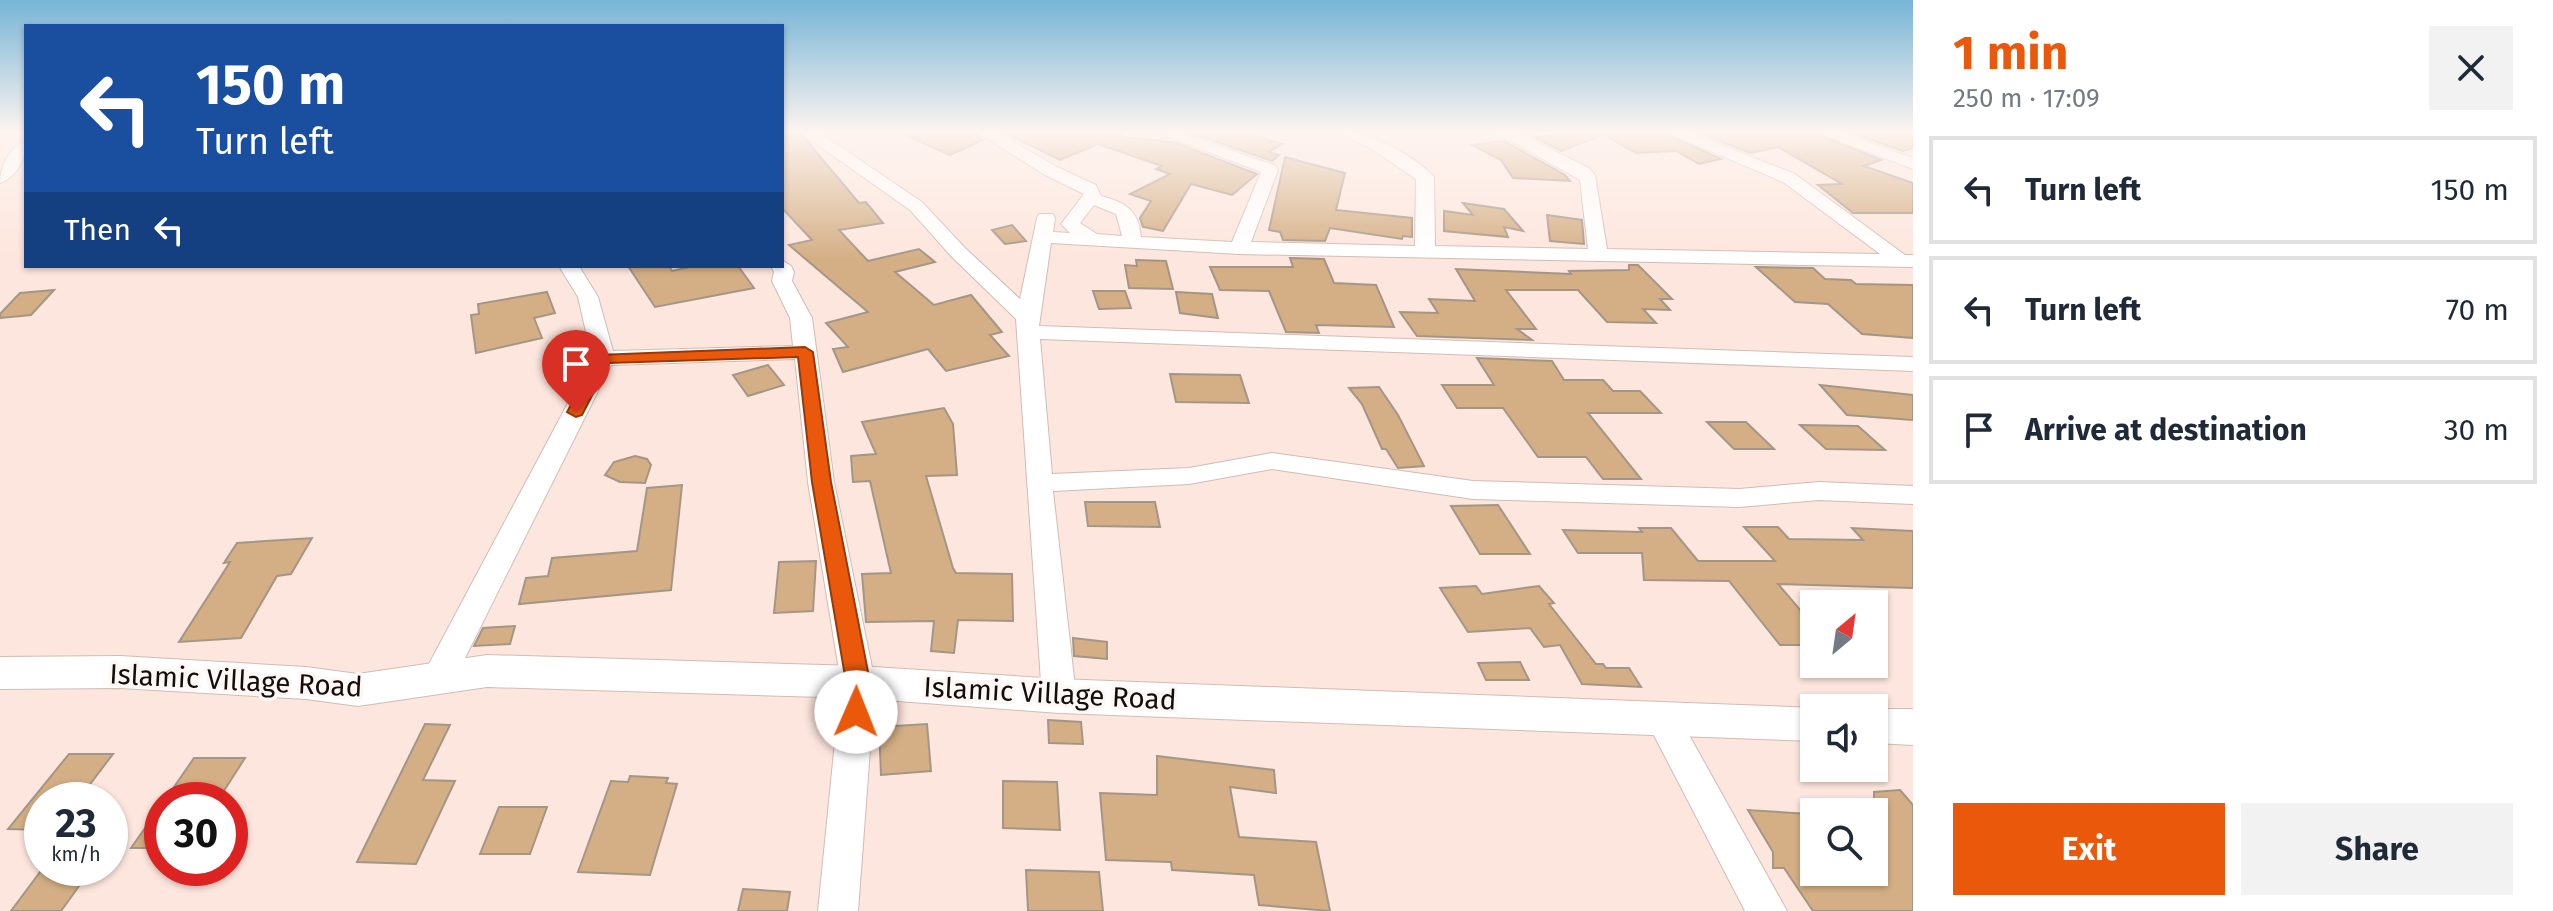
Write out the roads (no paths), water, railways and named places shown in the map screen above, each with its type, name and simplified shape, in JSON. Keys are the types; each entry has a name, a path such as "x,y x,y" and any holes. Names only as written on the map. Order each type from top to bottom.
{"street":[{"path":"868,174 916,206 1028,324 1913,364"},
{"path":"1057,174 1084,184 1093,194 1070,224 1091,239"},
{"path":"1239,248 1269,174"},
{"path":"1421,174 1425,177 1425,251"},
{"path":"1584,174 1589,179 1598,255"},
{"path":"1778,174 1789,178 1907,261"},
{"path":"1091,199 1127,212 1131,218 1132,242"},
{"path":"1059,696 1028,324 1043,228 1091,239 1239,248 1907,261"},
{"path":"439,677 603,358 588,297 570,268"},
{"path":"782,268 782,281 801,318 821,482 858,682 838,911"},
{"path":"603,358 805,352"},
{"path":"1039,483 1189,476 1272,461 1473,490 1739,498 1819,491 1913,495"},
{"name":"Islamic Village Road","path":"0,673 120,672 306,683 358,690 487,671 858,682 1059,696 1800,723"},
{"path":"1662,718 1767,911"},
{"path":"1888,726 1913,727"}]}
